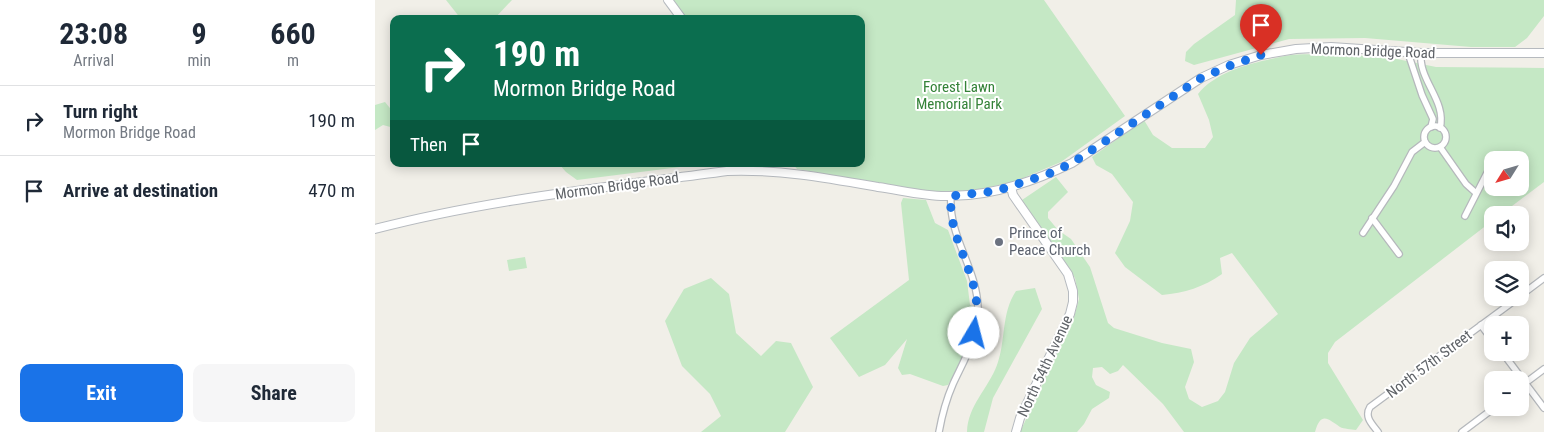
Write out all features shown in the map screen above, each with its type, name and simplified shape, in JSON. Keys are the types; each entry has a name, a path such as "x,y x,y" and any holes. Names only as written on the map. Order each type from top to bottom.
{"main road":[{"path":"668,0 679,15"},
{"name":"Mormon Bridge Road","path":"375,229 417,218 492,204 727,171 752,170 797,173 902,191 951,196 996,191 1051,173 1072,163 1201,78 1242,61 1278,52 1314,48 1421,54 1544,53"},
{"path":"792,167 797,173"},
{"name":"North 54th Avenue","path":"1011,186 1013,195 1068,274 1072,284 1073,299 1069,317 1019,418 1016,432"}],"street":[{"path":"1408,53 1422,95 1433,119 1431,127 1424,135 1425,142 1433,148 1439,147 1443,144 1445,138 1443,131 1440,128 1431,127"},
{"path":"1421,54 1422,67 1441,111 1442,122 1440,128"},
{"path":"1363,233 1394,186 1412,152 1425,142"},
{"path":"1439,147 1466,184 1476,193"},
{"path":"1465,216 1484,178"},
{"path":"939,432 946,402 969,352 978,316 974,286 953,226 951,196"},
{"path":"1372,218 1399,254"},
{"name":"North 57th Street","path":"1529,289 1544,278"},
{"name":"North 57th Street","path":"1378,432 1368,419 1367,413 1370,407 1507,306"},
{"path":"1481,325 1484,329"},
{"path":"1529,380 1544,369"},
{"path":"1529,388 1544,408"},
{"path":"1462,432 1484,416"}],"green space":[{"path":"446,0 512,0 498,15 458,15"},
{"name":"Forest Lawn Memorial Park","path":"671,0 1044,0 1125,116 1061,162 1016,181 977,190 932,192 797,169 795,167 865,167 865,15 682,15"},
{"path":"1236,0 1544,0 1544,16 1527,38 1515,47 1471,47 1365,38 1289,39 1194,65 1185,61 1186,52 1194,44 1235,15"},
{"path":"1304,54 1392,58 1436,67 1544,68 1544,182 1529,193 1529,151 1484,151 1484,196 1525,196 1512,206 1484,206 1484,227 1335,342 1328,353 1328,363 1363,420 1356,430 1342,428 1328,420 1322,419 1317,425 1315,432 1184,432 1163,404 1123,365 1118,371 1110,374 1102,367 1093,368 1092,377 1096,385 1110,392 1109,398 1092,409 1077,432 1020,432 1074,317 1079,299 1075,278 1022,200 1056,177 1068,192 1048,212 1048,218 1058,230 1071,239 1090,267 1108,323 1114,328 1162,343 1191,349 1194,362 1185,387 1189,399 1202,407 1218,401 1225,392 1234,363 1250,338 1278,314 1232,253 1220,258 1222,274 1215,279 1194,289 1170,294 1162,295 1125,267 1115,253 1130,221 1133,202 1112,174 1096,165 1092,157 1144,120 1153,135 1172,148 1205,148 1213,137 1209,120 1198,94 1206,86 1226,73 1238,68 1262,61"},
{"path":"385,102 390,108 390,127 383,125 375,130 375,105"},
{"path":"562,167 680,167 577,180"},
{"path":"903,198 926,200 935,223 948,230 967,281 970,305 975,308 970,339 948,385 943,386 910,374 902,375 898,368 907,339 885,365 859,377 830,338 909,280 901,203"},
{"path":"525,257 527,268 509,271 507,260"},
{"path":"711,278 729,294 736,333 761,356 776,341 791,343 813,387 785,432 701,432 721,416 710,394 682,366 665,321 684,289"},
{"path":"1035,288 1042,309 993,398 984,432 967,432 971,414 993,374 1000,356 1011,300 1016,291"}],"place":[{"name":"Prince of Peace Church","path":"999,242"}],"route":[{"path":"974,333 978,316 977,298 969,270 954,232 950,204 951,196 996,191 1051,173 1072,163 1201,78 1261,55"}]}
